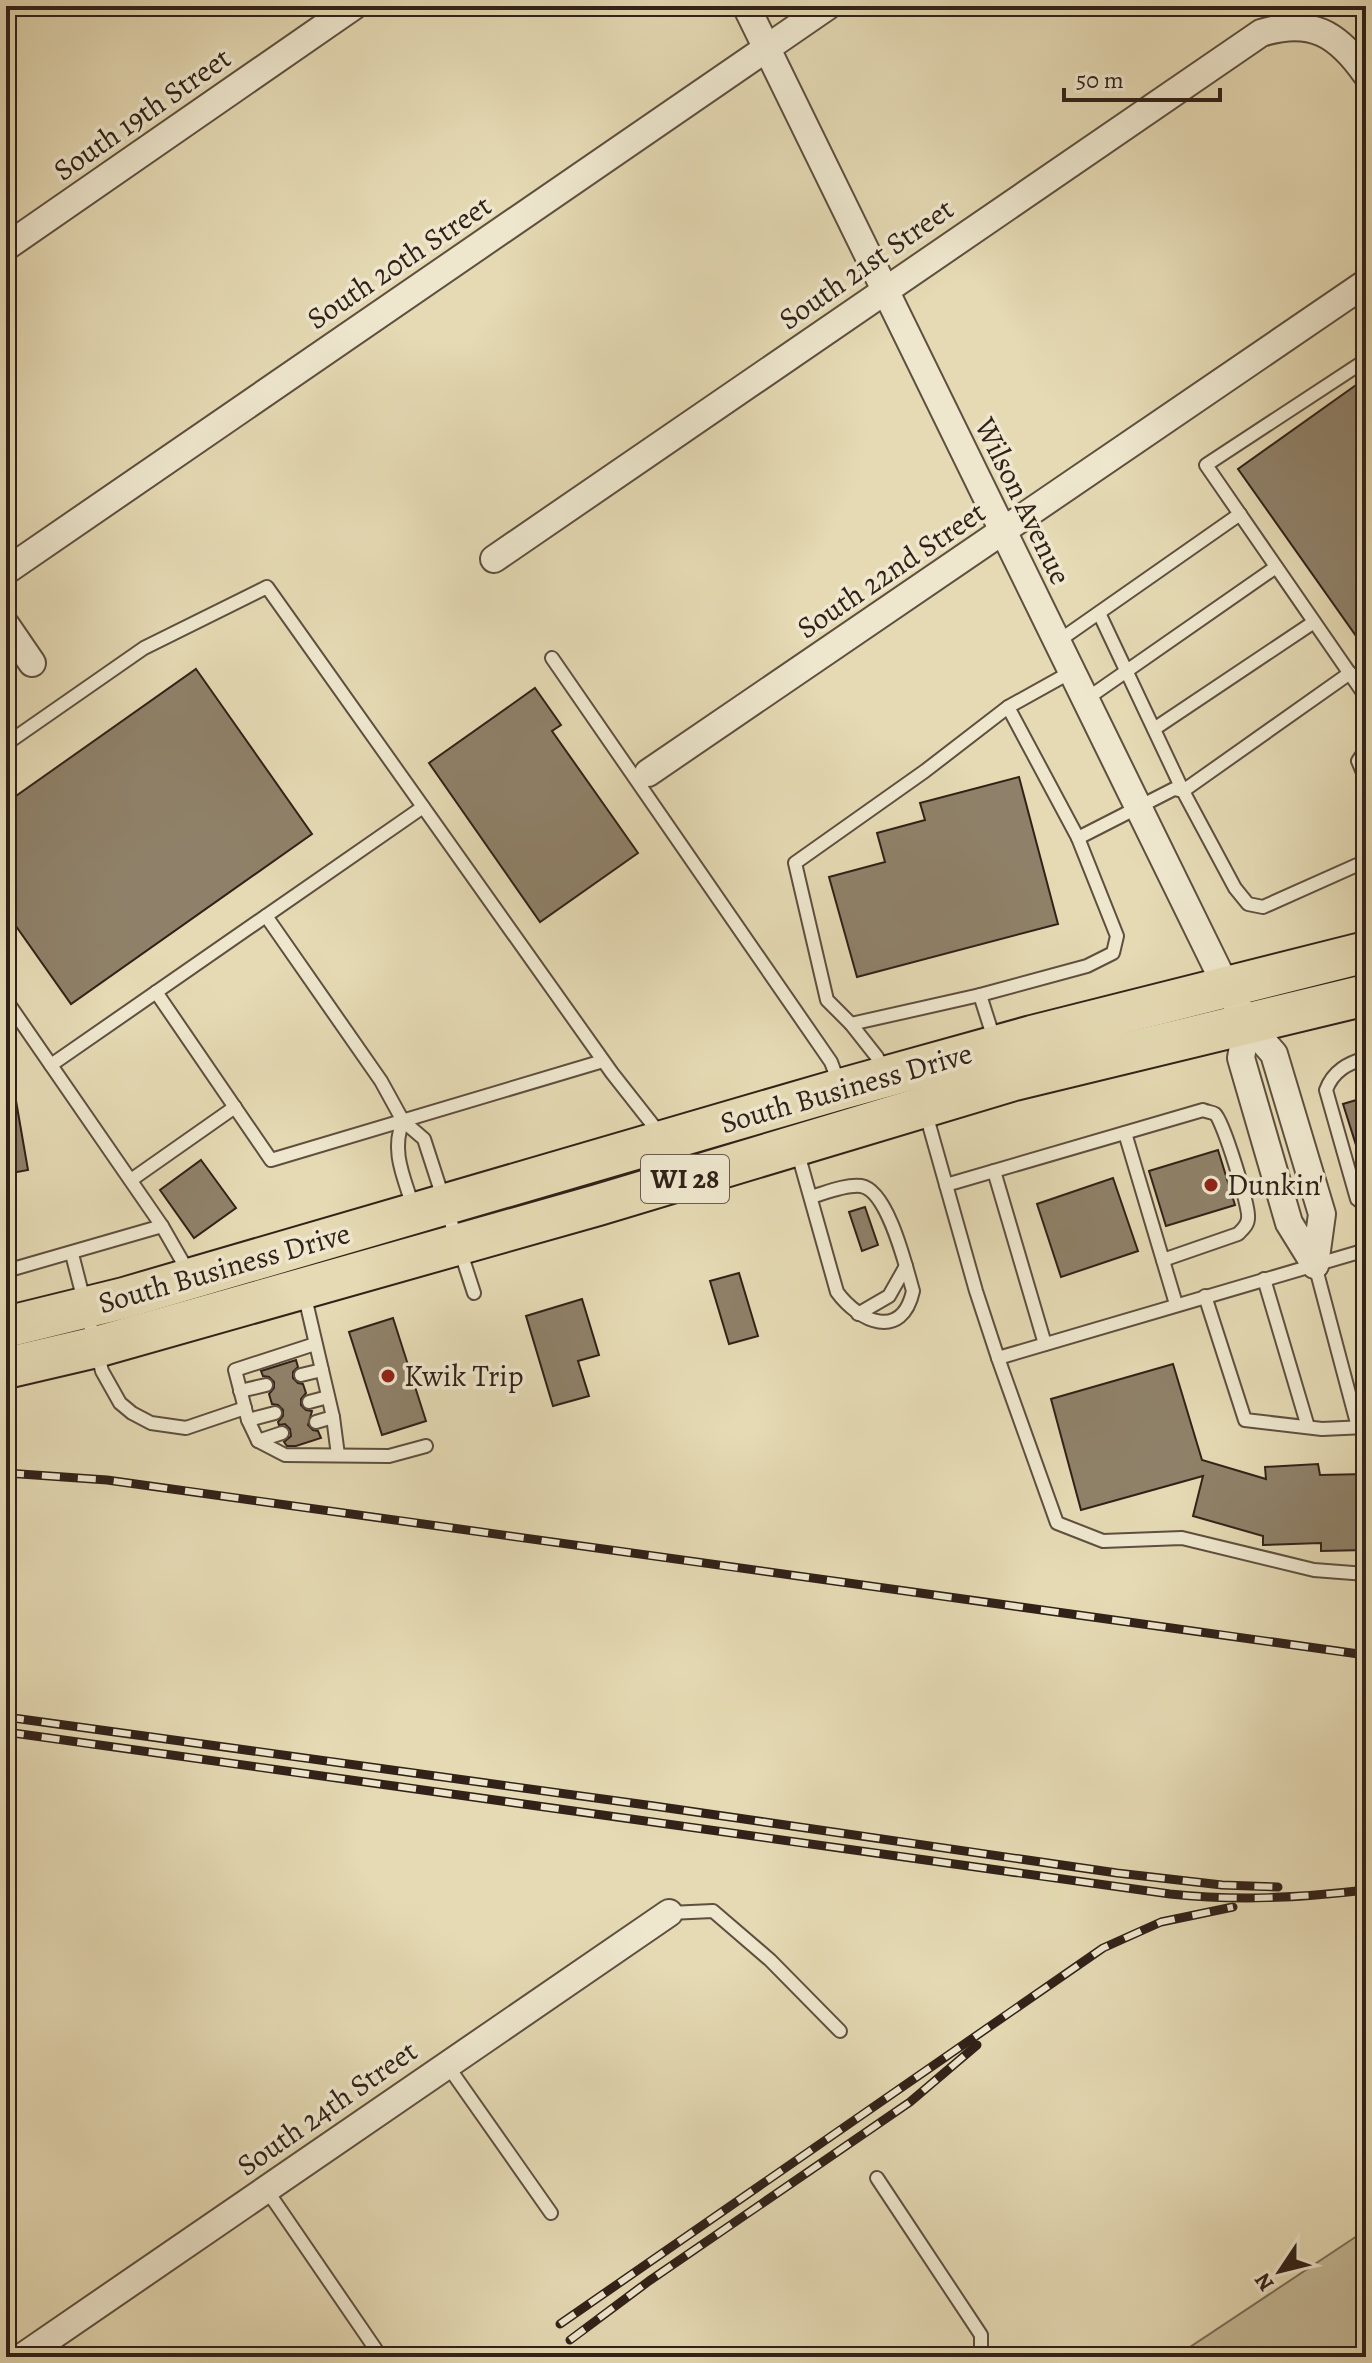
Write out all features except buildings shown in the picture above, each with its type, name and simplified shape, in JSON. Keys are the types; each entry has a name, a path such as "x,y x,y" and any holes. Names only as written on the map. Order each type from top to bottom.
{"main road":[{"name":"South Business Drive","path":"6,1368 96,1347 459,1245 675,1160 841,1089 996,1046 1366,952"},
{"name":"South Business Drive","path":"6,1327 190,1279 430,1208 675,1160 796,1146 1014,1080 1366,995"}],"street":[{"name":"South 19th Street","path":"6,247 354,6"},
{"name":"Wilson Avenue","path":"746,6 1227,987 1247,1023 1274,1054 1322,1214 1315,1265"},
{"name":"South 20th Street","path":"6,571 828,6"},
{"name":"South 21st Street","path":"494,559 1250,39 1278,28 1301,26 1320,31 1336,39 1350,52 1366,74"},
{"name":"South 22nd Street","path":"648,773 1366,283"},
{"path":"6,625 32,663"},
{"name":"South 24th Street","path":"22,2357 669,1913"}],"lane":[{"path":"1366,360 1206,465 1366,697"},
{"path":"1057,642 1240,514"},
{"path":"1085,700 1276,567"},
{"path":"6,744 144,648 267,587 675,1160"},
{"path":"1099,613 1183,791 1235,888 1248,904 1263,907 1366,861"},
{"path":"1154,729 1314,622"},
{"path":"552,658 831,1062 841,1089"},
{"path":"886,1076 877,1057 827,1000 795,863 925,771 1008,707 1071,672"},
{"path":"1078,838 1165,791 1183,791 1350,673"},
{"path":"851,1024 980,995 1087,966 1113,953 1117,936 1078,838 1008,707"},
{"path":"1366,749 1358,761 1366,780"},
{"path":"51,1065 423,807"},
{"path":"266,916 381,1081 403,1121 418,1132 426,1144 430,1208"},
{"path":"156,992 271,1160 603,1061"},
{"path":"980,995 996,1046"},
{"path":"6,1000 162,1226 190,1279"},
{"path":"1366,1058 1348,1063 1330,1080 1326,1090 1357,1199 1366,1206"},
{"path":"131,1180 235,1107"},
{"path":"924,1107 998,1358 1057,1523 1103,1541 1182,1538 1314,1570 1366,1574"},
{"path":"946,1185 1203,1110 1215,1114 1221,1124 1249,1216 1246,1226 1238,1234 1163,1260"},
{"path":"403,1121 396,1149 430,1208 459,1245 474,1293"},
{"path":"1125,1133 1176,1304"},
{"path":"796,1146 837,1292 858,1314 879,1323 894,1320 904,1312 913,1291 883,1205 873,1191 860,1186 811,1197"},
{"path":"994,1171 1045,1344"},
{"path":"6,1271 162,1226"},
{"path":"998,1358 1366,1250"},
{"path":"72,1254 102,1371 120,1403 151,1423 186,1428 247,1414 275,1413"},
{"path":"1205,1296 1245,1420 1308,1427 1362,1427 1315,1265"},
{"path":"858,1314 889,1296 906,1266"},
{"path":"1264,1279 1308,1427"},
{"path":"303,1289 333,1417 338,1455"},
{"path":"315,1344 235,1370 258,1441 285,1455 389,1456 426,1446"},
{"path":"301,1375 322,1370"},
{"path":"240,1391 266,1385"},
{"path":"309,1402 328,1397"},
{"path":"316,1422 333,1417"},
{"path":"258,1441 282,1433"},
{"path":"669,1913 713,1911 770,1960 840,2031"},
{"path":"447,2065 551,2213"},
{"path":"877,2178 981,2335 981,2357"},
{"path":"266,2189 381,2357"}],"shaded area":[{"path":"1366,2230 1366,2357 1175,2357"}],"railway":[{"path":"6,1473 107,1480 1366,1655"},
{"path":"6,1717 1117,1873 1222,1885 1278,1887"},
{"path":"6,1732 1170,1894 1268,1898 1366,1890"},
{"path":"560,2324 1103,1948 1161,1922 1233,1907"},
{"path":"570,2340 649,2281 910,2102 977,2045"}],"place":[{"name":"Dunkin'","path":"1211,1185"},
{"name":"Kwik Trip","path":"388,1376"}]}
